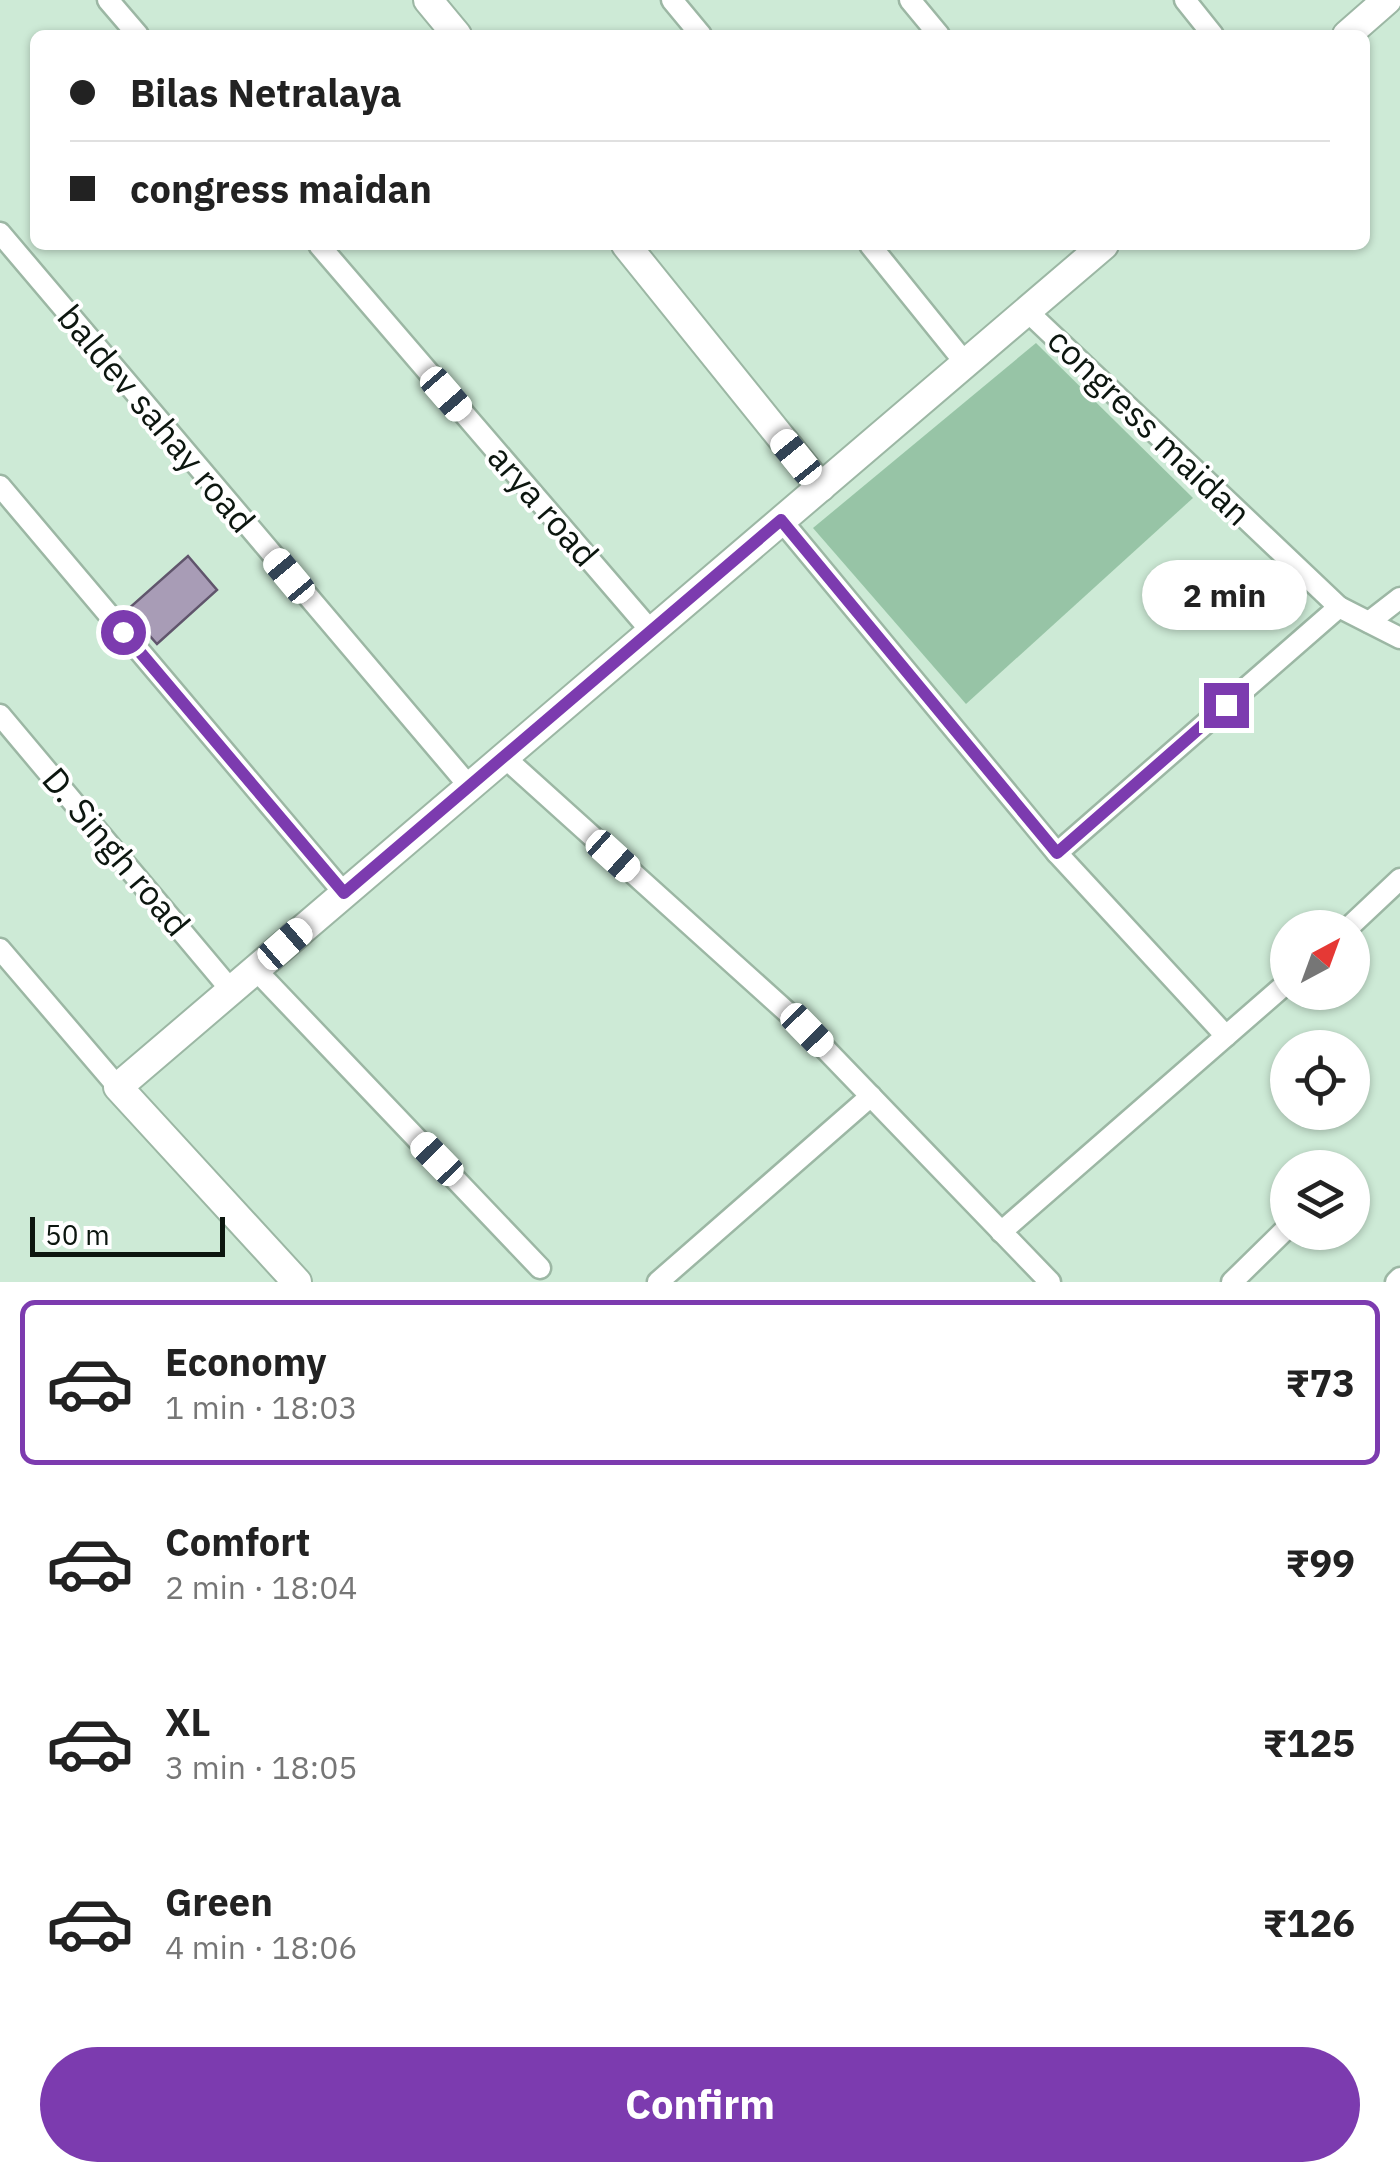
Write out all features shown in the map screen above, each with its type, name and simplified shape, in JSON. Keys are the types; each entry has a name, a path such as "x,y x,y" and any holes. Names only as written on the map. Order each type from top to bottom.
{"street":[{"path":"108,0 134,30"},
{"path":"428,0 452,30"},
{"path":"672,0 697,30"},
{"path":"910,0 935,30"},
{"path":"1185,0 1209,30"},
{"path":"1353,30 1387,0"},
{"name":"baldev sahay road","path":"0,234 469,786"},
{"name":"arya road","path":"322,250 651,631"},
{"path":"630,250 821,487"},
{"path":"874,250 966,364"},
{"path":"118,1087 1098,250"},
{"name":"congress maidan","path":"1027,311 1339,607 1400,638"},
{"path":"0,486 344,893"},
{"path":"781,520 1057,853 1226,1036"},
{"path":"1369,622 1400,598"},
{"path":"1057,853 1339,607"},
{"name":"D. Singh road","path":"0,714 231,990"},
{"path":"502,756 807,1030 1047,1281"},
{"path":"1367,910 1400,879"},
{"path":"0,949 118,1087 297,1282"},
{"path":"255,969 540,1268"},
{"path":"0,975 42,999"},
{"path":"1001,1232 1270,998"},
{"path":"658,1282 870,1096"},
{"path":"1232,1282 1270,1245"}],"green space":[{"path":"1036,343 1193,498 966,704 813,528"}],"building":[{"path":"188,556 217,590 157,644 127,610"}],"route":[{"path":"123,632 344,893 781,520 1057,853 1226,705"}]}
